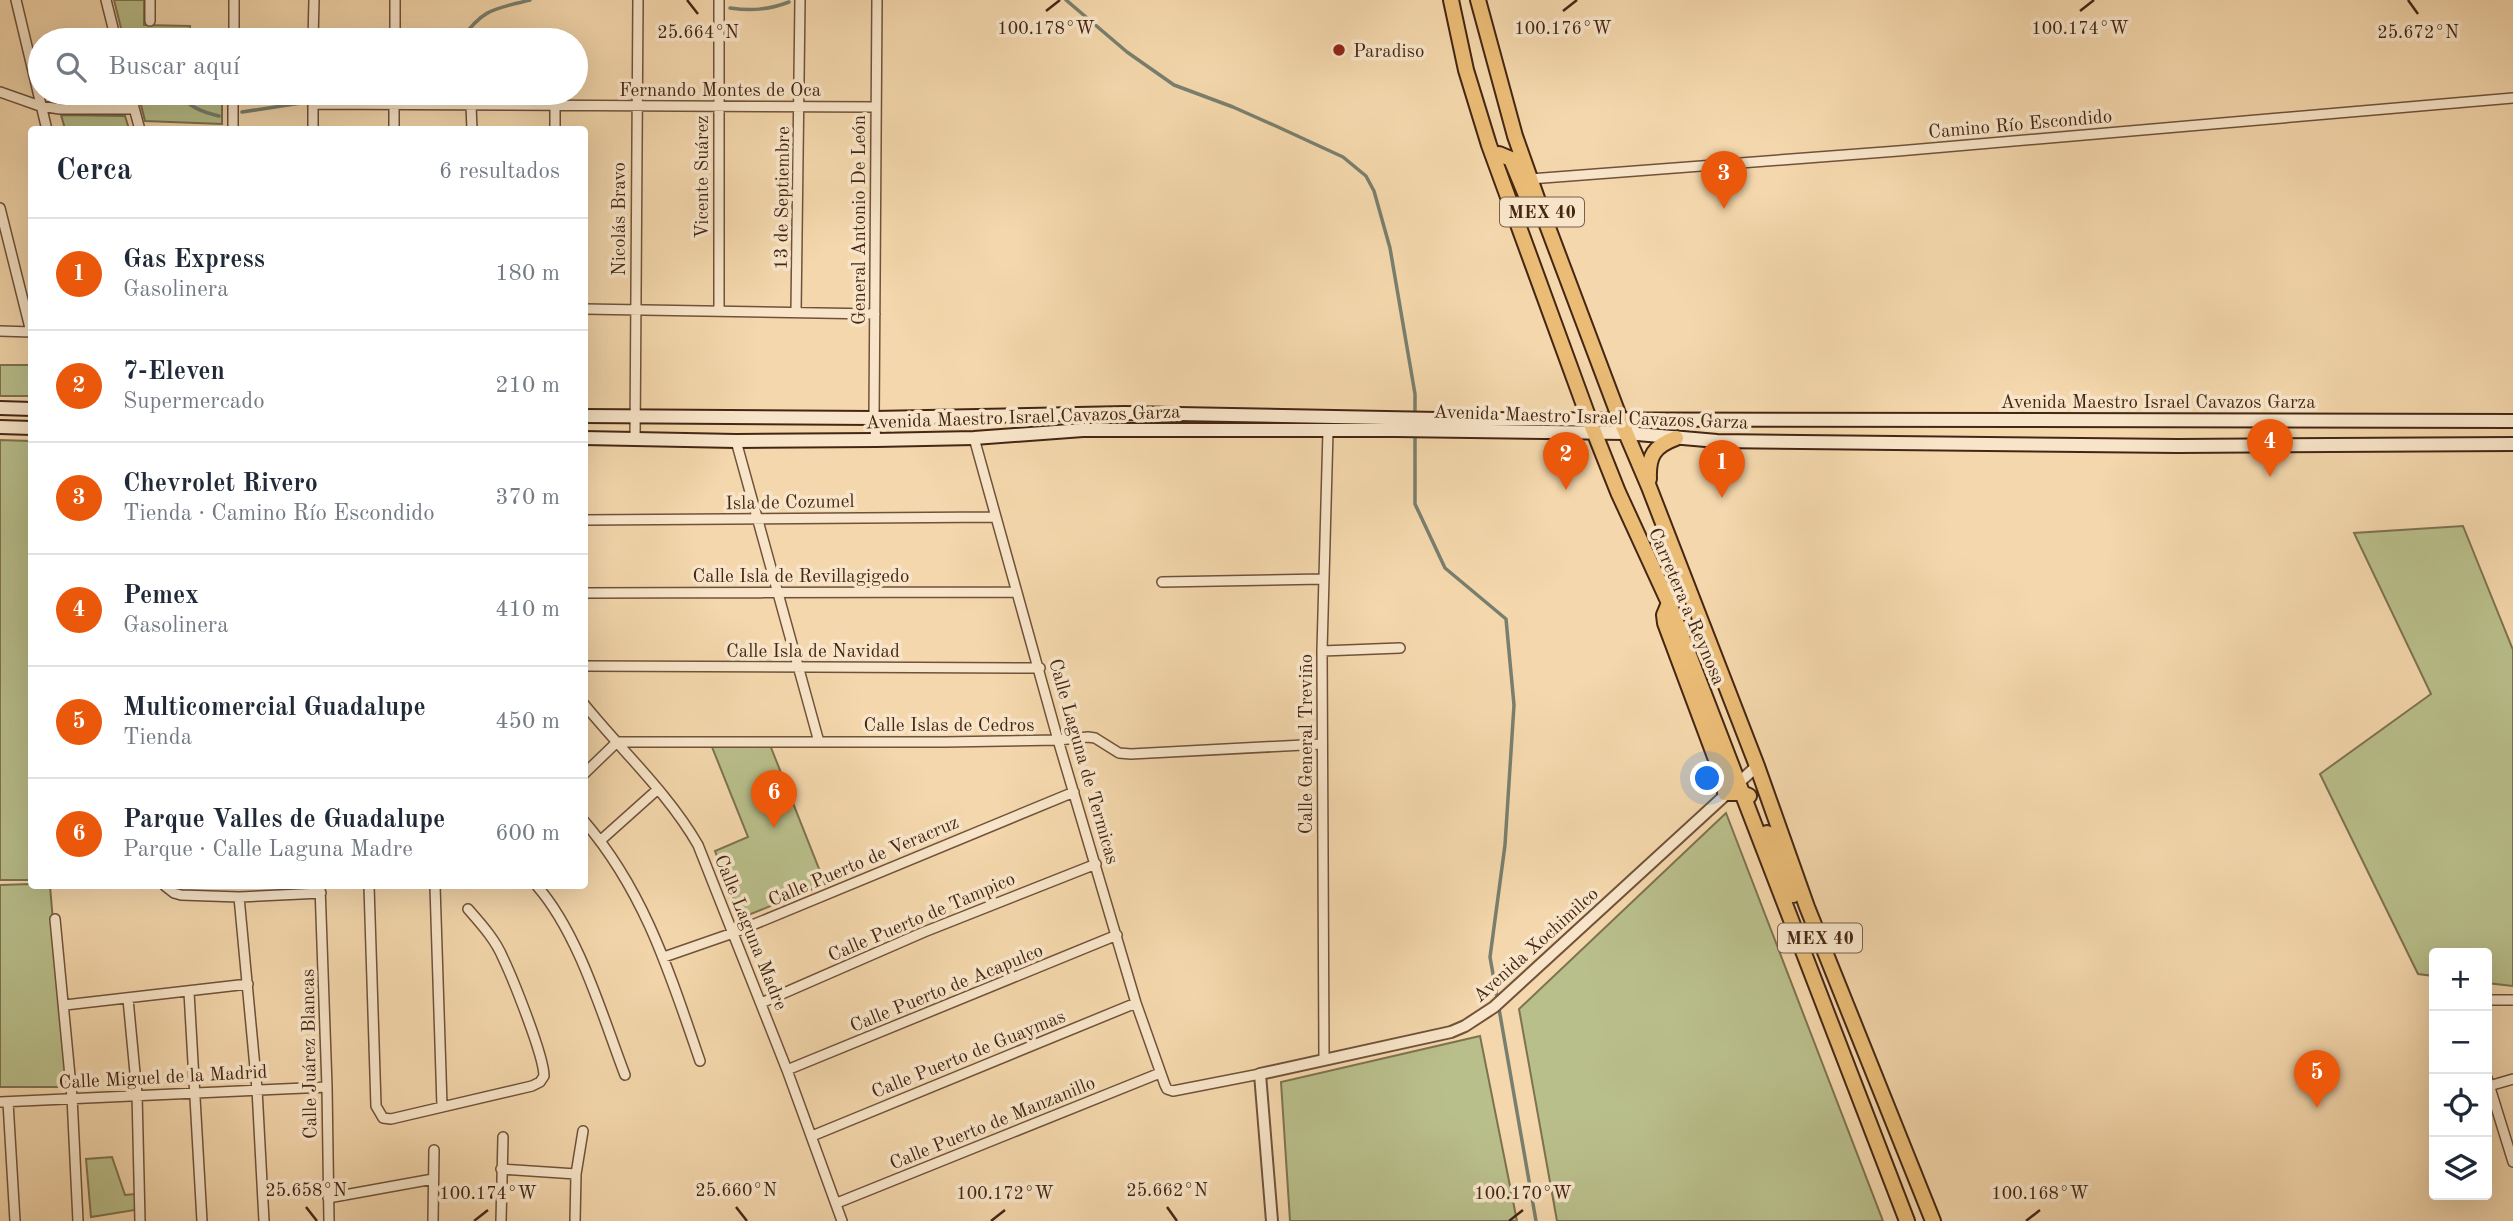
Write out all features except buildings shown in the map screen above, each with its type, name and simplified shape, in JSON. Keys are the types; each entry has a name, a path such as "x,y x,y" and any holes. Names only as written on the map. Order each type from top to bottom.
{"main road":[{"name":"Carretera a Reynosa","path":"1451,0 1466,70 1493,156 1592,426 1618,492 1669,603 1907,1221"},
{"name":"Carretera a Reynosa","path":"1478,0 1498,78 1530,179 1620,419 1757,766 1807,907 1933,1221"},
{"path":"1493,156 1506,156 1514,164 1581,336 1598,360"},
{"path":"0,408 28,409"},
{"name":"Avenida Maestro Israel Cavazos Garza","path":"588,416 874,418 1125,413 1397,424 1592,426 1626,433 1717,441 2178,446 2513,444"},
{"name":"Avenida Maestro Israel Cavazos Garza","path":"1592,426 1620,419 2513,421"},
{"path":"2360,421 2360,445"},
{"path":"2421,422 2422,444"},
{"name":"Avenida Maestro Israel Cavazos Garza","path":"588,438 876,440 974,438 1083,430 1328,430 1397,424"},
{"path":"0,427 28,428"},
{"path":"1649,487 1648,467 1652,453 1662,443 1676,438"},
{"path":"1669,603 1664,615 1665,623 1724,781 1726,793 1740,788 1750,797 1793,894 1807,907"}],"street":[{"path":"16,0 28,53"},
{"path":"106,0 113,28"},
{"path":"150,0 150,21"},
{"path":"234,0 234,28"},
{"path":"313,28 314,0"},
{"path":"395,0 395,28"},
{"name":"Nicolás Bravo","path":"635,439 633,417 638,0"},
{"name":"Vicente Suárez","path":"719,0 719,311"},
{"name":"13 de Septiembre","path":"796,312 800,0"},
{"name":"General Antonio De León","path":"876,440 877,0"},
{"path":"0,92 28,102"},
{"name":"Camino Río Escondido","path":"1530,179 1898,151 2513,98"},
{"path":"37,105 60,109 135,109"},
{"path":"134,105 139,126"},
{"path":"233,105 233,126"},
{"path":"313,105 313,126"},
{"path":"394,105 394,126"},
{"path":"471,105 472,126"},
{"name":"Fernando Montes de Oca","path":"471,105 876,107"},
{"path":"40,106 46,126"},
{"path":"555,106 555,126"},
{"path":"0,208 28,320"},
{"path":"588,309 875,314"},
{"path":"0,331 28,332"},
{"name":"Calle General Treviño","path":"1324,1058 1322,651 1328,430"},
{"name":"Calle Laguna de Termicas","path":"974,438 1058,740 1136,1003 1160,1073 1170,1091"},
{"path":"736,441 819,742"},
{"name":"Isla de Cozumel","path":"588,520 996,517"},
{"path":"1162,582 1323,579"},
{"name":"Calle Isla de Revillagigedo","path":"588,593 1017,592"},
{"path":"1322,651 1400,648"},
{"name":"Calle Isla de Navidad","path":"588,666 1040,668"},
{"name":"Calle Laguna Madre","path":"588,709 689,828 698,845 788,1070 842,1221"},
{"name":"Calle Islas de Cedros","path":"617,742 1095,738 1119,753 1131,754 1322,744"},
{"path":"588,770 617,742"},
{"path":"1740,788 1757,766"},
{"path":"601,840 657,789"},
{"name":"Calle Puerto de Veracruz","path":"664,957 733,933 1074,792"},
{"name":"Avenida Xochimilco","path":"1170,1091 1451,1032 1475,1021 1494,1007 1726,793"},
{"path":"588,825 629,880 664,957 700,1061"},
{"name":"Calle Puerto de Tampico","path":"761,1003 924,932 1096,864"},
{"path":"169,889 181,895 239,897 321,890"},
{"path":"369,889 376,1105 383,1118 391,1119 531,1086 540,1082 544,1076 544,1068 503,957 487,931 468,909"},
{"path":"435,889 442,1105"},
{"path":"540,889 570,934 625,1075"},
{"name":"Calle Juárez Blancas","path":"321,890 329,1221"},
{"path":"239,897 257,1088 264,1221"},
{"path":"55,919 65,1005 78,1221"},
{"name":"Calle Puerto de Acapulco","path":"788,1070 1117,935"},
{"path":"65,1005 248,984"},
{"path":"189,992 202,1221"},
{"path":"128,999 137,1094 140,1221"},
{"path":"2492,1000 2513,1000"},
{"name":"Calle Puerto de Guaymas","path":"812,1136 1136,1003"},
{"name":"Calle Puerto de Manzanillo","path":"837,1203 1160,1073"},
{"path":"1260,1074 1272,1221"},
{"path":"2492,1082 2513,1079"},
{"name":"Calle Miguel de la Madrid","path":"4,1102 257,1088 327,1087"},
{"path":"2492,1095 2513,1161"},
{"path":"4,1102 15,1221"},
{"path":"575,1221 576,1174 583,1131"},
{"path":"501,1221 503,1137"},
{"path":"433,1221 434,1150"},
{"path":"502,1169 576,1174"},
{"path":"328,1198 433,1179"}],"green space":[{"path":"114,0 144,0 144,25 190,26 190,28 121,28"},
{"path":"141,105 222,105 222,124 145,121"},
{"path":"61,115 125,116 128,126 64,126"},
{"path":"0,365 28,365 28,396 0,396"},
{"path":"0,440 28,441 28,880 0,880"},
{"path":"2463,526 2513,650 2513,986 2492,984 2492,948 2429,948 2429,975 2418,974 2320,774 2431,694 2354,533"},
{"path":"770,745 825,884 741,918 715,851 748,837 712,747"},
{"path":"1726,813 1883,1221 1557,1221 1519,1009"},
{"path":"28,884 28,889 50,889 67,1087 0,1087 0,885"},
{"path":"1480,1036 1517,1221 1290,1221 1281,1082"},
{"path":"112,1157 125,1195 135,1194 135,1210 91,1217 86,1159"}],"waterway":[{"path":"470,28 491,11 530,0"},
{"path":"1066,0 1127,52 1174,85 1233,107 1343,157 1366,176 1374,191 1390,248 1415,394 1415,416"},
{"path":"730,8 759,9 789,2"},
{"path":"191,105 219,116"},
{"path":"242,112 288,105"},
{"path":"1415,434 1415,504 1445,568 1506,619 1514,705 1505,845 1490,957 1536,1221"}],"place":[{"name":"Paradiso","path":"1339,50"},
{"name":"Chevrolet Rivero","path":"1724,209"},
{"name":"Pemex","path":"2270,477"},
{"name":"7-Eleven","path":"1566,490"},
{"name":"Gas Express","path":"1722,498"},
{"name":"Parque Valles de Guadalupe","path":"774,828"},
{"name":"Multicomercial Guadalupe","path":"2317,1108"}]}
